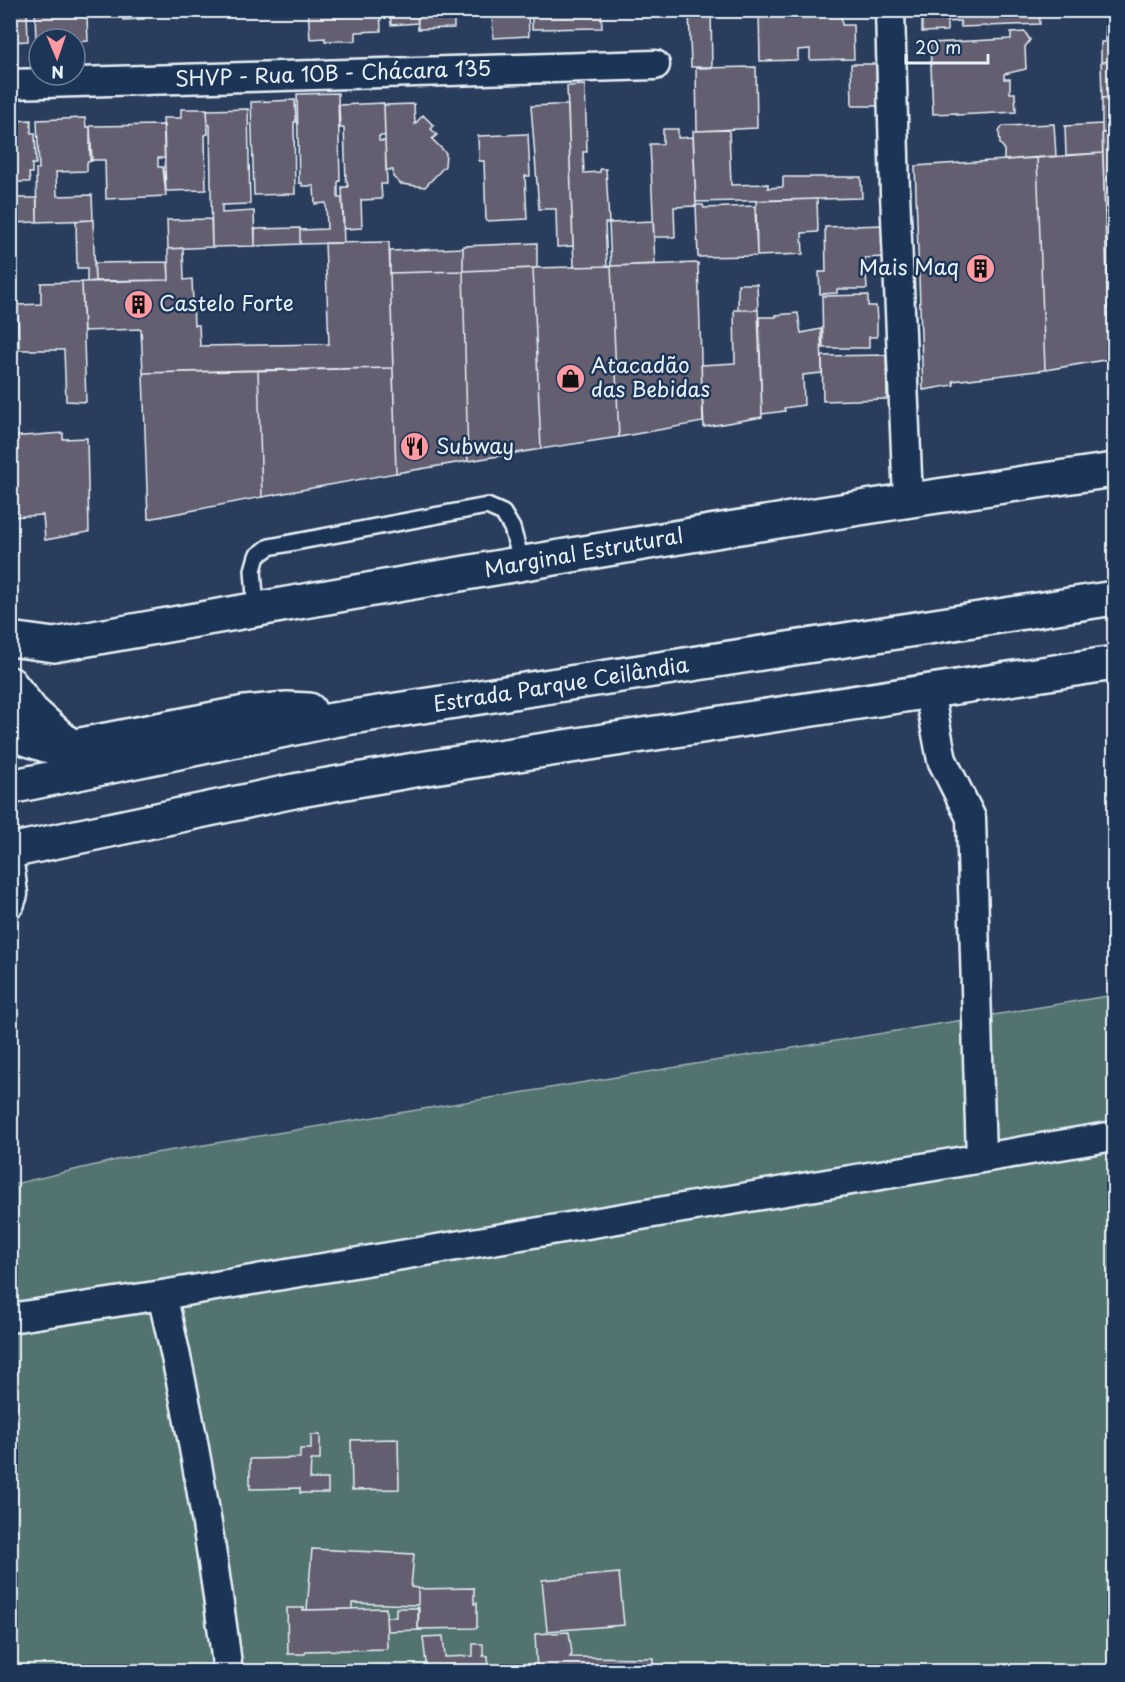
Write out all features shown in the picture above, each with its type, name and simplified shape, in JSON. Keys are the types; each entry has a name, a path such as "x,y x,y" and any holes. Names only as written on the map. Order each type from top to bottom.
{"main road":[{"name":"Marginal Estrutural","path":"10,639 54,645 522,563 908,499 1114,470"},
{"name":"Estrada Parque Ceilândia","path":"10,787 333,720 1114,598"},
{"name":"Marginal Estrutural","path":"10,671 54,645"},
{"path":"10,851 294,791 409,771 1114,663"},
{"path":"10,684 32,712 71,747"},
{"path":"10,733 49,746 71,747 245,713 287,709 308,710 333,720"}],"street":[{"path":"890,10 908,499"},
{"name":"SHVP - Rua 10B - Chácara 135","path":"10,84 655,65"},
{"path":"929,692 942,760 971,818 981,1158"},
{"path":"10,870 13,894 10,903"},
{"path":"10,1318 162,1295 1114,1136"},
{"path":"162,1295 183,1385 204,1499 228,1671"}],"lane":[{"path":"256,610 253,570 256,556 269,547 487,506 502,513 512,528 522,563"}],"green space":[{"path":"1114,995 1114,1671 11,1671 10,1185 125,1158"}],"building":[{"path":"10,10 27,10 27,41 11,42 10,56"},
{"path":"35,10 83,10 83,17 87,17 88,41 87,27 36,27"},
{"path":"35,10 83,10 83,17 87,17 88,41 87,27 36,27"},
{"path":"123,10 144,10 144,19 123,20"},
{"path":"308,10 380,10 381,31 356,32 356,41 310,39"},
{"path":"380,10 417,10 418,23 391,25 390,12"},
{"path":"417,10 454,10 454,28 418,29"},
{"path":"492,10 528,10 529,36 493,38"},
{"path":"532,10 601,10 602,28 532,29"},
{"path":"689,10 711,10 712,67 691,67"},
{"path":"759,10 841,10 842,25 853,25 854,59 810,60 810,49 798,50 798,60 760,61"},
{"path":"922,10 1039,10 1040,24 961,27 960,21 947,22 947,31 922,32"},
{"path":"1105,10 1114,10 1114,23 1106,23"},
{"path":"1106,23 1114,23 1114,61 1101,62 1101,42 1105,42"},
{"path":"1025,32 1030,40 1025,47 1026,69 1004,74 1004,79 1010,79 1010,93 1015,93 1016,112 933,114 930,43 1011,39 1011,33"},
{"path":"1114,61 1114,71 1109,71 1110,82 1114,82 1114,97 1102,98 1101,62"},
{"path":"1114,61 1114,71 1109,71 1110,82 1114,82 1114,97 1102,98 1101,62"},
{"path":"851,64 876,64 878,106 852,106"},
{"path":"756,67 757,128 697,131 696,68"},
{"path":"585,85 587,152 583,152 584,173 600,172 600,169 606,169 609,223 605,223 607,266 574,267 567,86"},
{"path":"338,93 340,181 338,182 338,198 342,198 344,243 300,244 300,230 327,229 326,203 315,204 314,186 302,186 302,183 299,183 297,94"},
{"path":"1114,97 1114,132 1102,133 1102,98"},
{"path":"295,100 295,194 254,195 251,102"},
{"path":"384,103 385,136 379,136 379,141 385,141 387,184 381,184 382,199 361,200 362,228 344,229 342,187 348,187 344,128 340,128 339,105"},
{"path":"384,103 385,136 379,136 379,141 385,141 387,184 381,184 382,199 361,200 362,228 344,229 342,187 348,187 344,128 340,128 339,105"},
{"path":"414,104 415,124 423,115 434,126 431,129 437,135 432,139 446,153 445,166 425,187 401,184 393,177 393,170 386,170 384,105"},
{"path":"568,105 573,246 557,247 556,209 539,209 531,106"},
{"path":"181,109 207,109 206,190 166,191 163,118 181,118"},
{"path":"248,109 250,204 222,205 222,213 254,211 255,246 212,247 210,125 208,125 207,110"},
{"path":"248,109 250,204 222,205 222,213 254,211 255,246 212,247 210,125 208,125 207,110"},
{"path":"85,118 86,127 90,127 92,161 87,162 87,171 56,172 57,196 92,195 93,220 37,222 36,169 39,169 37,120"},
{"path":"31,120 31,133 35,133 36,164 32,164 32,173 29,173 30,182 13,182 14,198 37,198 37,222 10,223 10,121"},
{"path":"1054,124 1056,156 1004,160 1004,148 1000,144 999,131 1003,126"},
{"path":"1102,124 1103,153 1066,155 1065,126"},
{"path":"164,125 165,158 158,158 158,167 163,167 166,196 106,199 105,160 90,160 90,126"},
{"path":"164,125 165,158 158,158 158,167 163,167 166,196 106,199 105,160 90,160 90,126"},
{"path":"663,129 678,129 678,138 693,137 696,206 674,207 675,237 654,237 650,144 663,144"},
{"path":"729,130 731,185 768,184 768,188 783,187 783,177 861,177 862,198 696,202 693,131"},
{"path":"1114,132 1114,359 1110,359 1102,133"},
{"path":"528,134 530,176 525,176 527,219 486,221 484,161 479,161 478,136"},
{"path":"1103,153 1110,359 1045,370 1037,158"},
{"name":"Mais Maq","path":"1037,158 1045,370 953,381 954,385 923,390 915,166"},
{"path":"817,199 818,232 802,233 803,254 757,256 756,201"},
{"path":"696,205 703,205 704,208 755,206 757,256 698,257"},
{"path":"211,219 212,247 168,249 167,220"},
{"path":"93,220 95,281 87,282 87,268 77,268 76,221"},
{"path":"653,221 655,264 611,266 609,223"},
{"path":"883,225 883,257 865,258 867,289 837,289 837,293 820,294 819,272 826,272 825,227"},
{"path":"300,228 300,244 255,246 255,229"},
{"name":"Castelo Forte","path":"389,242 393,368 143,373 141,329 84,331 82,282 169,280 168,249 183,248 184,280 192,279 194,325 199,325 200,346 329,344 325,243"},
{"path":"537,243 537,268 463,271 463,246"},
{"path":"463,248 463,271 390,273 390,251"},
{"path":"168,262 169,280 95,281 94,263"},
{"path":"698,263 703,422 619,437 611,266"},
{"path":"611,266 619,437 541,449 533,268"},
{"path":"533,268 541,449 468,461 463,271"},
{"path":"463,271 468,461 396,473 390,273"},
{"path":"82,282 86,402 66,401 64,350 19,350 18,305 41,304 41,283"},
{"path":"738,284 757,284 758,310 738,310"},
{"path":"868,295 868,306 876,306 877,321 877,337 869,337 869,348 823,348 822,296"},
{"path":"868,295 868,306 876,306 877,321 877,337 869,337 869,348 823,348 822,296"},
{"path":"734,310 758,310 762,417 704,427 701,365 735,363"},
{"path":"798,313 801,333 821,329 822,373 803,375 804,405 784,408 785,411 762,414 759,317"},
{"path":"886,355 887,399 823,401 822,356"},
{"path":"393,368 396,473 262,497 258,370"},
{"path":"393,368 396,473 262,497 258,370"},
{"path":"258,370 262,497 148,519 143,373"},
{"path":"63,433 63,439 87,438 89,532 45,540 43,515 10,517 10,437"},
{"path":"63,433 63,439 87,438 89,532 45,540 43,515 10,517 10,437"},
{"path":"311,1435 320,1435 320,1460 311,1460 310,1479 328,1479 328,1493 300,1493 300,1488 250,1489 250,1459 300,1458 300,1449 311,1449"},
{"path":"398,1439 399,1489 352,1490 351,1440"},
{"path":"312,1549 414,1554 411,1587 418,1588 418,1605 352,1603 352,1609 307,1610"},
{"path":"619,1573 624,1625 547,1631 542,1580"},
{"path":"474,1588 474,1604 477,1603 477,1628 418,1629 418,1589"},
{"path":"287,1608 304,1608 303,1610 386,1608 387,1649 306,1651 305,1654 288,1654"},
{"path":"396,1608 419,1608 418,1629 422,1630 387,1631 386,1617 396,1617"},
{"path":"569,1632 572,1654 570,1657 653,1658 653,1672 537,1672 535,1634"},
{"path":"443,1636 445,1657 473,1656 473,1644 483,1644 483,1656 488,1656 489,1672 427,1672 423,1637"}],"place":[{"name":"Mais Maq","path":"980,268"},
{"name":"Castelo Forte","path":"138,304"},
{"name":"Atacadão das Bebidas","path":"570,378"},
{"name":"Subway","path":"415,447"}]}
